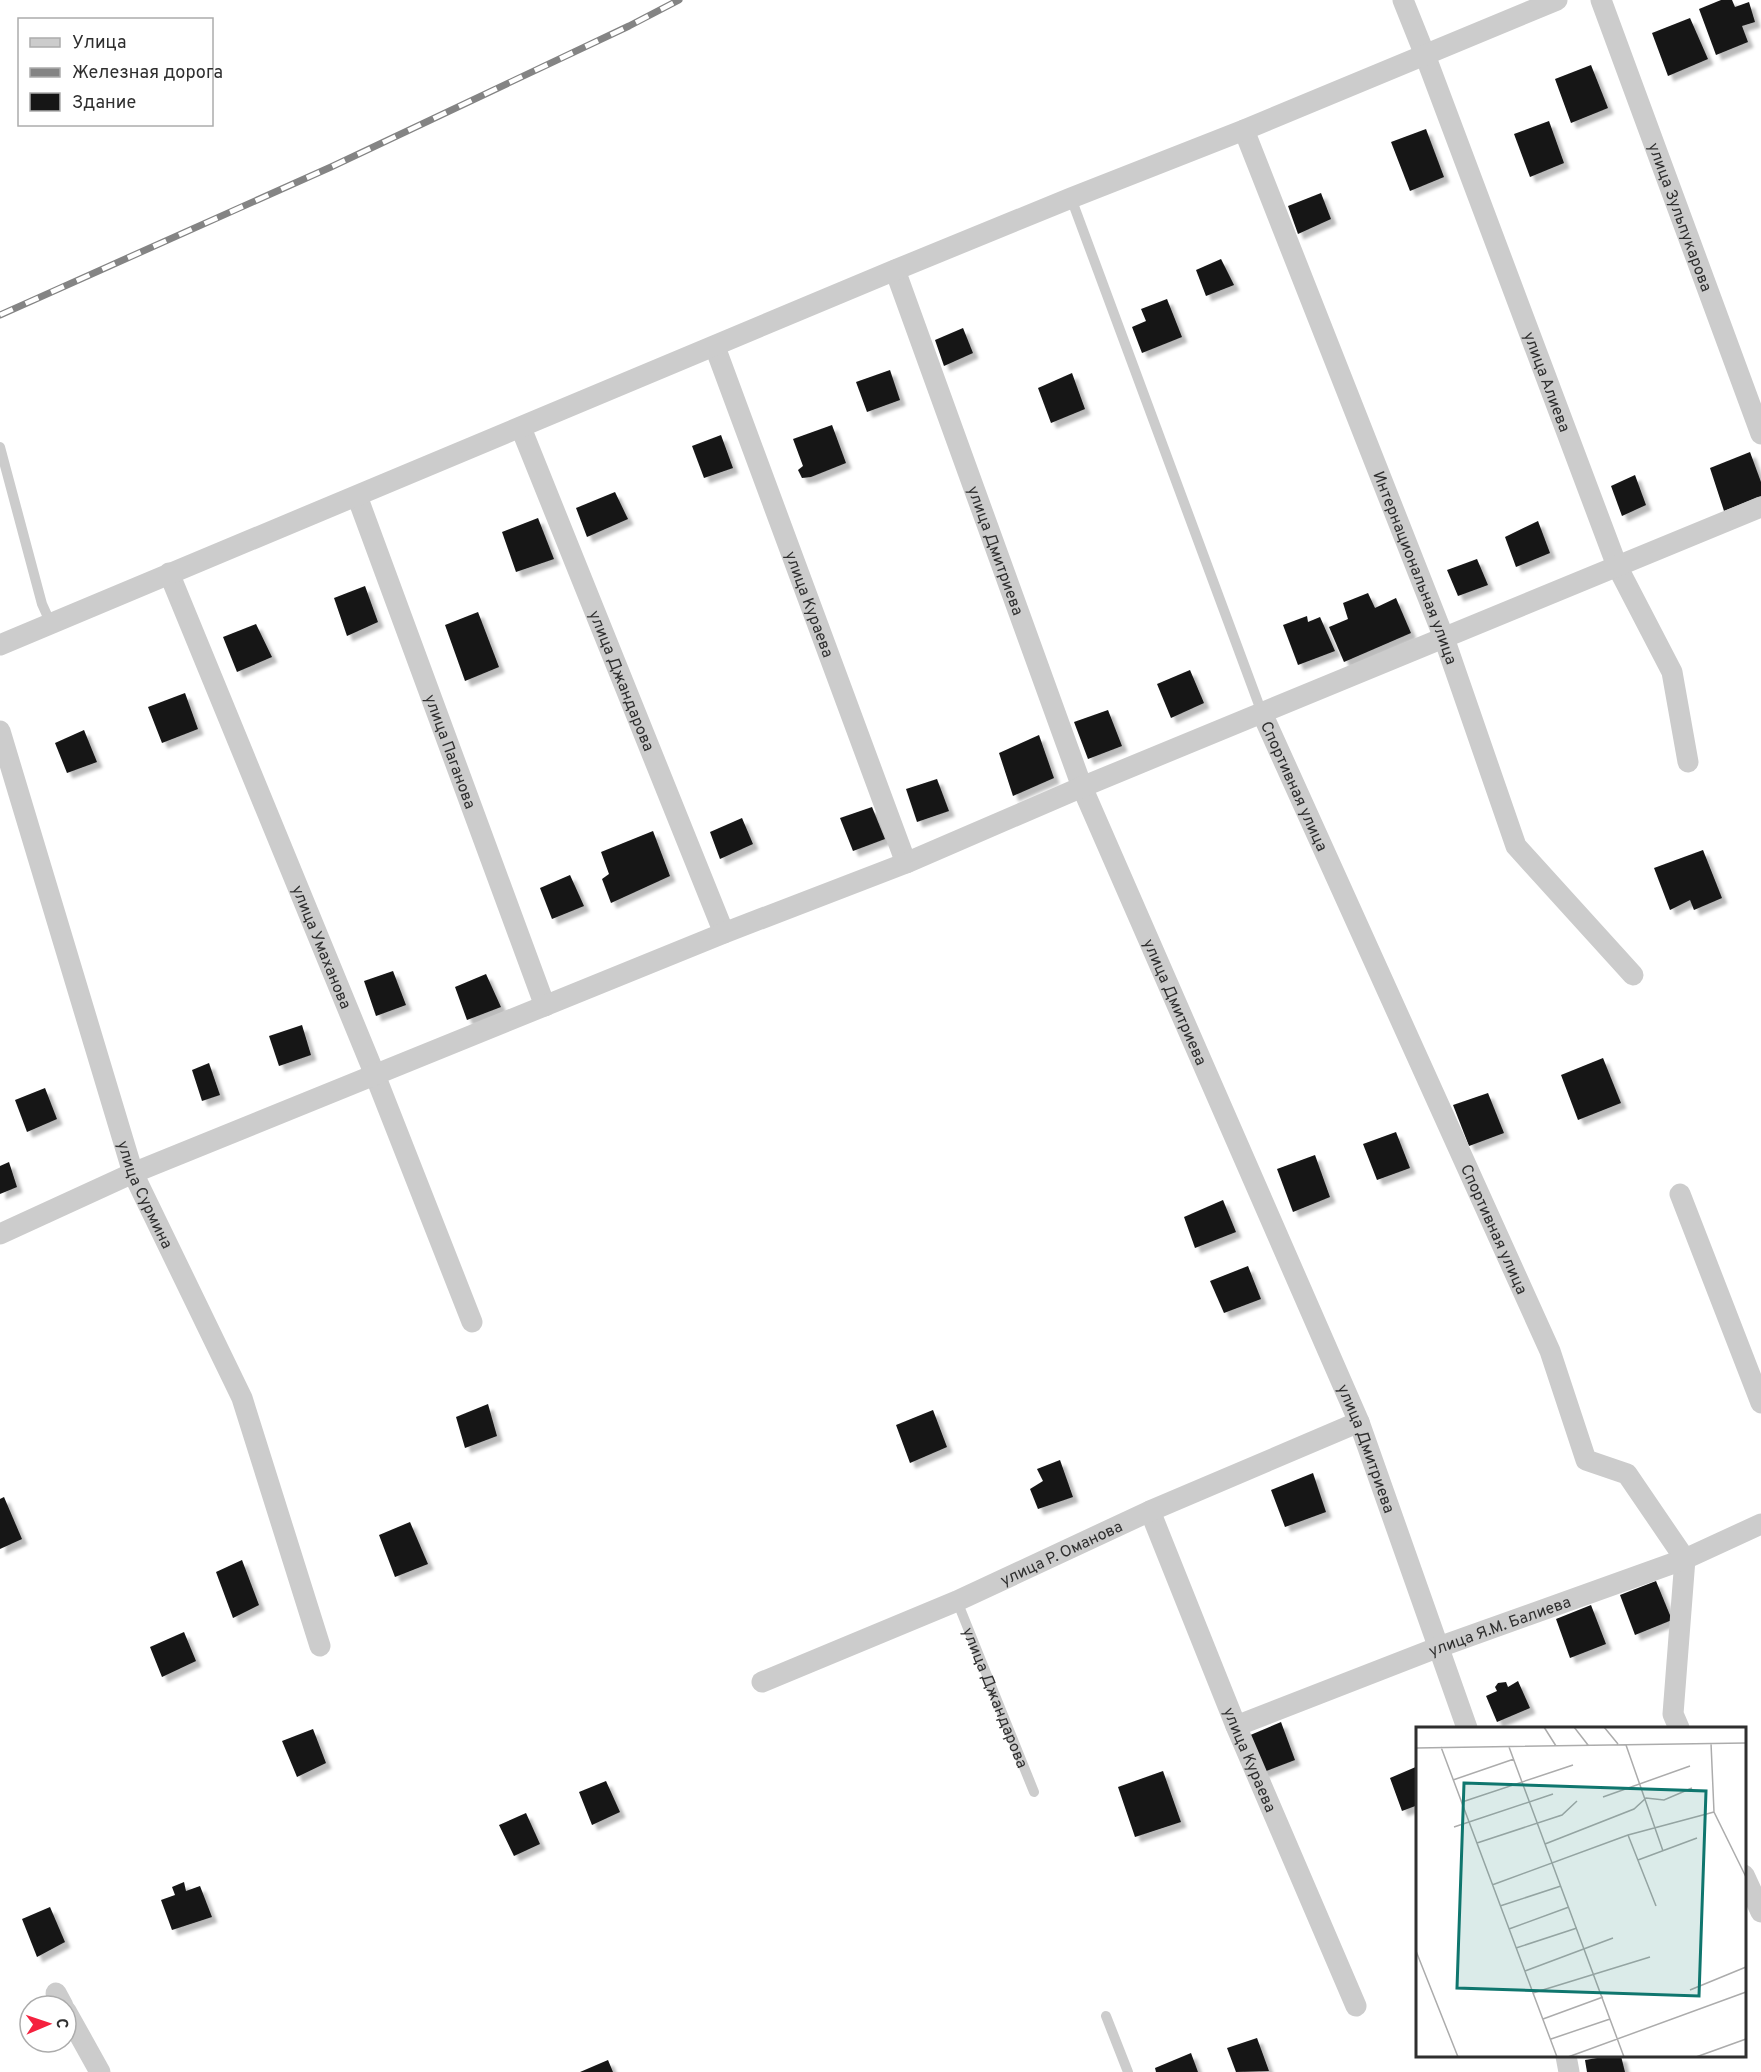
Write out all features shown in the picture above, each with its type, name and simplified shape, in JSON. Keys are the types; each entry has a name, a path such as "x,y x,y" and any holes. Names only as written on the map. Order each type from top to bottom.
{"street":[{"name":"улица Алиева","path":"1403,0 1617,566 1672,672 1688,762"},
{"path":"0,645 895,270 1244,130 1557,0"},
{"name":"улица Зульпукарова","path":"1601,0 1761,434"},
{"name":"Интернациональная улица","path":"1244,130 1444,638 1516,846 1633,975"},
{"name":"улица Дмитриева","path":"895,270 1082,787 1359,1422 1467,1727"},
{"name":"улица Кураева","path":"716,346 906,863"},
{"name":"улица Джандарова","path":"521,428 724,933"},
{"name":"улица Паганова","path":"357,496 545,1006"},
{"path":"0,1234 133,1173 724,933 906,863 1082,787 1761,507"},
{"name":"улица Умаханова","path":"169,573 375,1075 472,1322"},
{"name":"Спортивная улица","path":"1262,713 1550,1351 1586,1460 1627,1474 1685,1559"},
{"name":"улица Сурмина","path":"0,731 133,1173 242,1398 320,1646"},
{"path":"1680,1194 1761,1403"},
{"name":"улица Р. Оманова","path":"762,1682 957,1601 1150,1510 1359,1422"},
{"name":"улица Кураева","path":"1150,1510 1236,1726 1356,2006"},
{"name":"улица Я.М. Балиева","path":"1236,1726 1439,1647 1685,1559 1761,1524"},
{"path":"1680,1727 1673,1714 1685,1559"},
{"path":"1746,1879 1761,1912"},
{"path":"78,2033 100,2072"},
{"path":"1566,2057 1569,2072"}],"lane":[{"path":"1071,198 1262,713"},
{"path":"0,447 42,604 51,624"},
{"name":"улица Джандарова","path":"957,1601 1034,1792"},
{"path":"1106,2016 1128,2072"}],"building":[{"path":"1721,0 1732,0 1735,7 1749,2 1755,22 1742,26 1748,42 1716,55 1699,9"},
{"path":"1690,18 1708,59 1668,76 1652,33"},
{"path":"1591,65 1608,108 1571,123 1555,79"},
{"path":"1549,121 1564,163 1530,177 1514,134"},
{"path":"1426,129 1444,177 1410,191 1391,142"},
{"path":"1321,193 1331,219 1298,234 1288,206"},
{"path":"1221,259 1234,285 1206,296 1196,270"},
{"path":"1167,299 1182,337 1142,353 1132,327 1146,321 1141,309"},
{"path":"963,328 973,353 944,366 935,340"},
{"path":"890,370 900,400 867,412 856,382"},
{"path":"1072,373 1085,409 1051,423 1038,388"},
{"path":"832,425 846,463 811,477 802,478 798,470 803,466 793,439"},
{"path":"721,435 733,468 704,478 692,446"},
{"path":"1750,452 1761,482 1761,496 1724,511 1710,468"},
{"path":"1635,475 1646,505 1622,516 1611,486"},
{"path":"615,492 628,519 587,537 576,508"},
{"path":"538,518 554,559 516,572 502,532"},
{"path":"1538,521 1550,553 1516,567 1505,537"},
{"path":"1477,559 1488,585 1458,596 1447,570"},
{"path":"365,586 378,622 347,636 334,598"},
{"path":"1368,593 1375,608 1396,598 1411,633 1344,662 1329,627 1348,619 1343,603"},
{"path":"478,612 499,667 465,681 445,625"},
{"path":"1307,616 1308,622 1320,617 1335,651 1298,665 1283,625"},
{"path":"256,624 272,657 237,672 223,637"},
{"path":"1190,670 1204,703 1171,718 1157,684"},
{"path":"185,693 198,729 162,743 148,707"},
{"path":"1108,710 1122,746 1088,759 1074,722"},
{"path":"84,730 97,762 67,773 55,743"},
{"path":"1039,735 1054,778 1013,796 999,753"},
{"path":"937,779 949,811 917,822 906,789"},
{"path":"872,807 885,839 853,851 840,818"},
{"path":"742,818 753,844 720,859 710,832"},
{"path":"653,831 670,876 611,903 602,879 609,874 601,852"},
{"path":"1703,850 1722,898 1694,910 1690,900 1670,910 1654,868"},
{"path":"570,875 584,906 552,919 540,888"},
{"path":"393,971 406,1005 376,1016 364,981"},
{"path":"486,974 501,1007 467,1020 455,987"},
{"path":"302,1025 311,1055 279,1066 269,1036"},
{"path":"1603,1058 1621,1103 1578,1120 1561,1075"},
{"path":"209,1063 220,1095 202,1101 192,1070"},
{"path":"45,1088 57,1119 27,1132 15,1100"},
{"path":"1488,1093 1504,1133 1469,1146 1453,1105"},
{"path":"1396,1132 1410,1168 1377,1180 1363,1144"},
{"path":"1315,1155 1330,1197 1293,1212 1277,1169"},
{"path":"9,1162 17,1187 0,1194 0,1166"},
{"path":"1223,1200 1236,1232 1195,1248 1184,1217"},
{"path":"1248,1266 1261,1299 1224,1313 1210,1281"},
{"path":"488,1404 497,1436 465,1448 456,1417"},
{"path":"933,1410 947,1447 910,1463 896,1425"},
{"path":"1060,1460 1073,1497 1038,1509 1030,1489 1043,1481 1037,1469"},
{"path":"1313,1473 1326,1512 1285,1527 1271,1490"},
{"path":"4,1497 22,1539 0,1549 0,1499"},
{"path":"410,1522 428,1564 395,1577 379,1535"},
{"path":"242,1560 259,1605 233,1618 216,1572"},
{"path":"1656,1581 1672,1620 1635,1635 1620,1595"},
{"path":"1591,1605 1606,1644 1570,1658 1556,1619"},
{"path":"184,1632 196,1661 162,1677 150,1647"},
{"path":"1518,1681 1530,1708 1497,1722 1486,1696 1497,1691 1495,1687 1498,1683 1506,1682 1508,1687"},
{"path":"1281,1722 1295,1760 1261,1773 1248,1736"},
{"path":"313,1729 326,1763 297,1777 282,1741"},
{"path":"1416,1767 1416,1806 1402,1811 1390,1778"},
{"path":"1163,1771 1181,1822 1135,1837 1118,1787"},
{"path":"606,1781 620,1812 592,1825 579,1792"},
{"path":"526,1813 540,1844 514,1856 499,1825"},
{"path":"184,1882 186,1891 200,1886 212,1917 172,1930 161,1900 175,1895 172,1887"},
{"path":"50,1907 65,1942 37,1957 22,1919"},
{"path":"1257,2038 1269,2071 1236,2072 1227,2048"},
{"path":"1191,2053 1198,2072 1156,2072 1155,2068"},
{"path":"1621,2057 1625,2072 1587,2072 1585,2060"},
{"path":"608,2060 613,2072 580,2072"}],"railway":[{"path":"0,315 331,167 629,26 679,0"}]}
